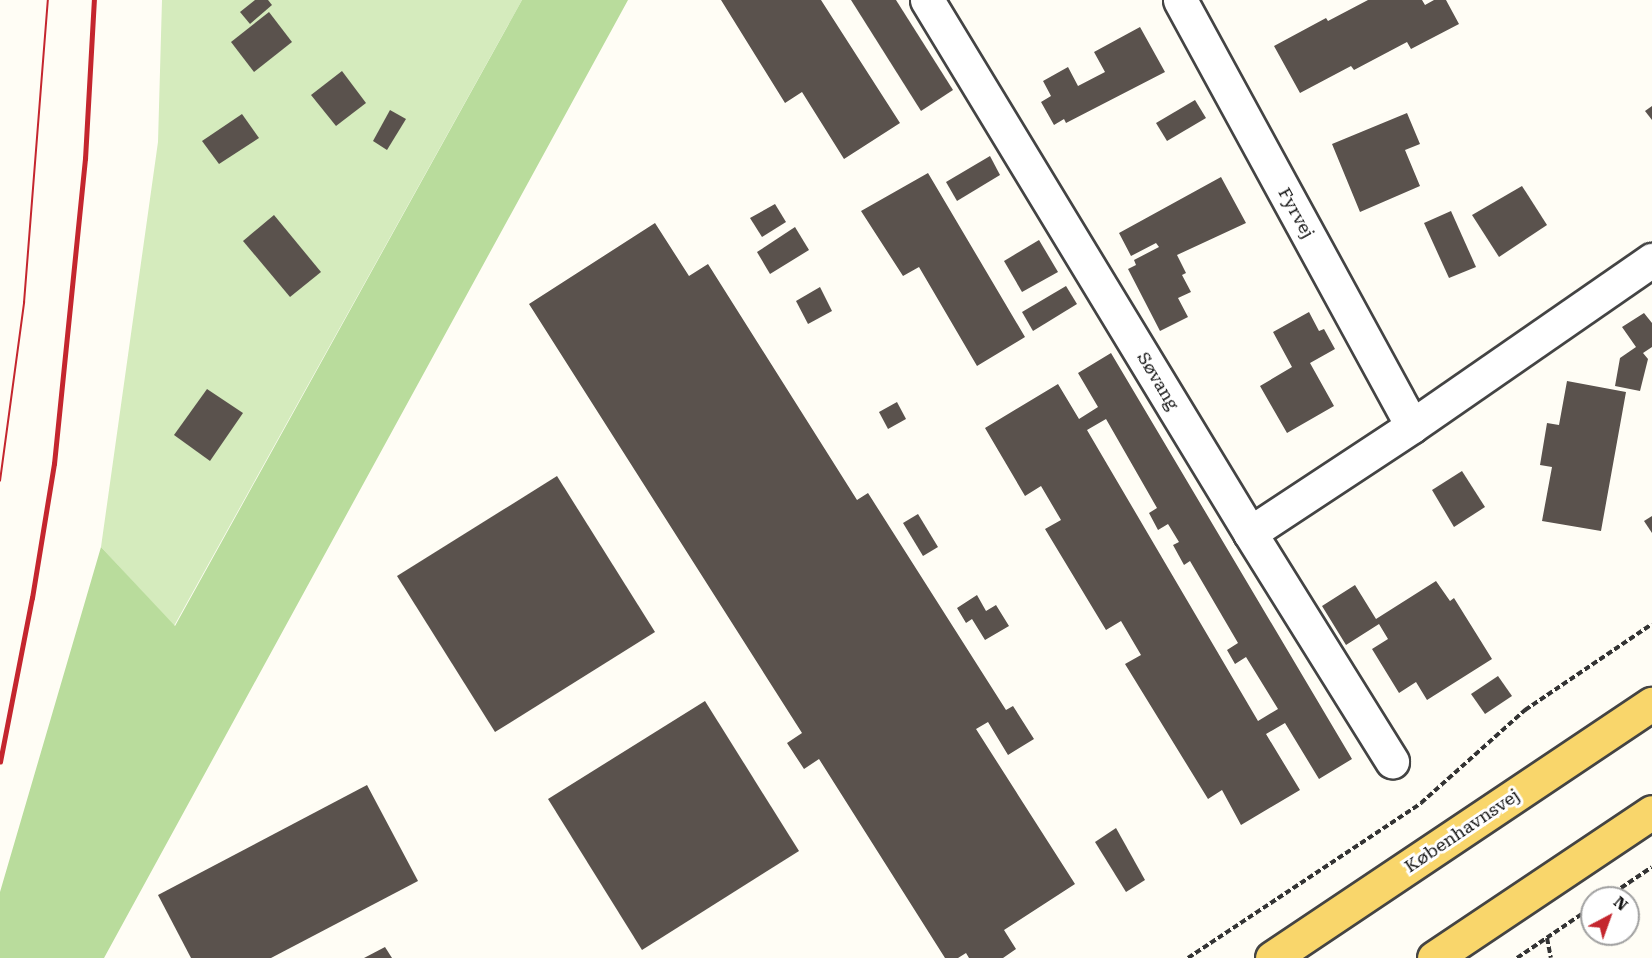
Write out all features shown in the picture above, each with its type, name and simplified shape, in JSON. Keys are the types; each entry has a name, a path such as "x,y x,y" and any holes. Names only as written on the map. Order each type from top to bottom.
{"main road":[{"name":"Københavnsvej","path":"1272,958 1652,704"},
{"path":"1434,958 1652,812"}],"street":[{"name":"Søvang","path":"927,0 1250,533 1392,761"},
{"name":"Fyrvej","path":"1180,0 1412,426"},
{"path":"1250,533 1412,426 1652,260"}],"path":[{"path":"1188,958 1421,802 1525,710 1652,624"},
{"path":"1392,761 1447,840"},
{"path":"1624,886 1652,867"},
{"path":"1517,958 1580,915"},
{"path":"1547,938 1551,958"}],"green space":[{"path":"162,0 522,0 174,626 101,547 158,142"},
{"path":"522,0 628,0 104,958 0,958 0,892 101,547 175,626"}],"building":[{"path":"255,0 268,0 272,5 250,24 240,12"},
{"path":"721,0 821,0 900,123 844,159 802,92 785,103"},
{"path":"851,0 896,0 953,90 921,111"},
{"path":"1368,0 1422,0 1425,5 1434,0 1446,0 1459,24 1411,49 1407,42 1354,70 1351,66 1300,93 1274,46 1326,18 1328,21"},
{"path":"269,12 292,42 254,72 231,42"},
{"path":"1140,27 1165,72 1066,123 1064,119 1054,125 1041,102 1051,96 1043,81 1068,67 1078,86 1105,72 1094,52"},
{"path":"342,71 366,103 336,126 311,95"},
{"path":"1195,100 1206,118 1167,141 1156,123"},
{"path":"1652,106 1652,120 1645,111"},
{"path":"390,110 406,119 387,150 373,141"},
{"path":"1407,113 1420,144 1405,150 1420,186 1360,212 1332,144"},
{"path":"242,114 259,138 219,164 202,141"},
{"path":"990,156 1000,175 957,201 946,182"},
{"path":"928,173 1025,337 977,366 919,267 903,276 861,211"},
{"path":"1221,177 1246,223 1177,255 1186,273 1182,275 1191,292 1178,298 1188,317 1160,331 1128,269 1136,265 1134,260 1159,247 1156,243 1131,256 1119,233"},
{"path":"1522,186 1547,225 1499,257 1472,215"},
{"path":"775,204 786,222 762,237 750,218"},
{"path":"1451,211 1476,267 1449,278 1424,223"},
{"path":"274,215 321,272 290,297 243,241"},
{"path":"655,223 689,276 708,264 857,500 868,493 1006,710 1013,706 1034,739 1008,755 988,722 976,729 1075,884 1004,930 1016,949 1003,958 969,958 966,953 958,958 945,958 819,759 804,769 787,743 802,733 529,304"},
{"path":"795,227 809,250 770,274 757,252"},
{"path":"1039,240 1058,272 1022,292 1004,261"},
{"path":"1066,286 1077,304 1033,331 1022,312"},
{"path":"820,287 832,311 808,324 796,301"},
{"path":"1309,312 1319,331 1324,329 1335,349 1310,363 1334,406 1287,433 1260,386 1292,367 1273,332"},
{"path":"1644,313 1652,323 1652,347 1643,353 1648,359 1640,391 1615,386 1620,358 1636,347 1622,327"},
{"path":"1111,353 1352,759 1319,779 1285,723 1266,734 1300,790 1241,825 1222,790 1208,799 1125,664 1141,655 1121,621 1106,630 1045,529 1061,520 1041,486 1025,496 985,428 1058,384 1079,419 1098,407 1078,373","holes":["1106,419 1157,508 1149,513 1158,530 1168,524 1179,542 1173,545 1184,565 1190,561 1238,643 1227,650 1235,664 1246,657 1278,709 1258,721 1087,430"]},
{"path":"1567,381 1626,392 1601,531 1542,521 1552,467 1540,465 1547,423 1559,425"},
{"path":"207,389 243,413 210,461 174,435"},
{"path":"897,402 906,419 888,429 879,412"},
{"path":"1462,471 1485,507 1454,527 1432,490"},
{"path":"557,476 655,632 495,732 397,576"},
{"path":"918,514 938,547 923,556 903,523"},
{"path":"1652,516 1652,533 1644,521"},
{"path":"1436,581 1450,601 1454,598 1492,659 1427,700 1416,682 1399,693 1372,649 1388,639 1379,624 1346,645 1322,606 1355,585 1376,619"},
{"path":"977,595 986,611 996,605 1009,626 985,640 972,619 966,623 957,608"},
{"path":"1498,676 1512,696 1485,714 1471,694"},
{"path":"705,701 799,851 642,950 548,799"},
{"path":"367,785 418,881 271,958 191,958 158,895"},
{"path":"1116,828 1145,880 1126,892 1095,842"},
{"path":"385,947 392,958 364,958"}],"tram line":[{"path":"0,481 24,303 48,0"}],"railway":[{"path":"0,762 32,598 54,464 85,159 94,0"}]}
